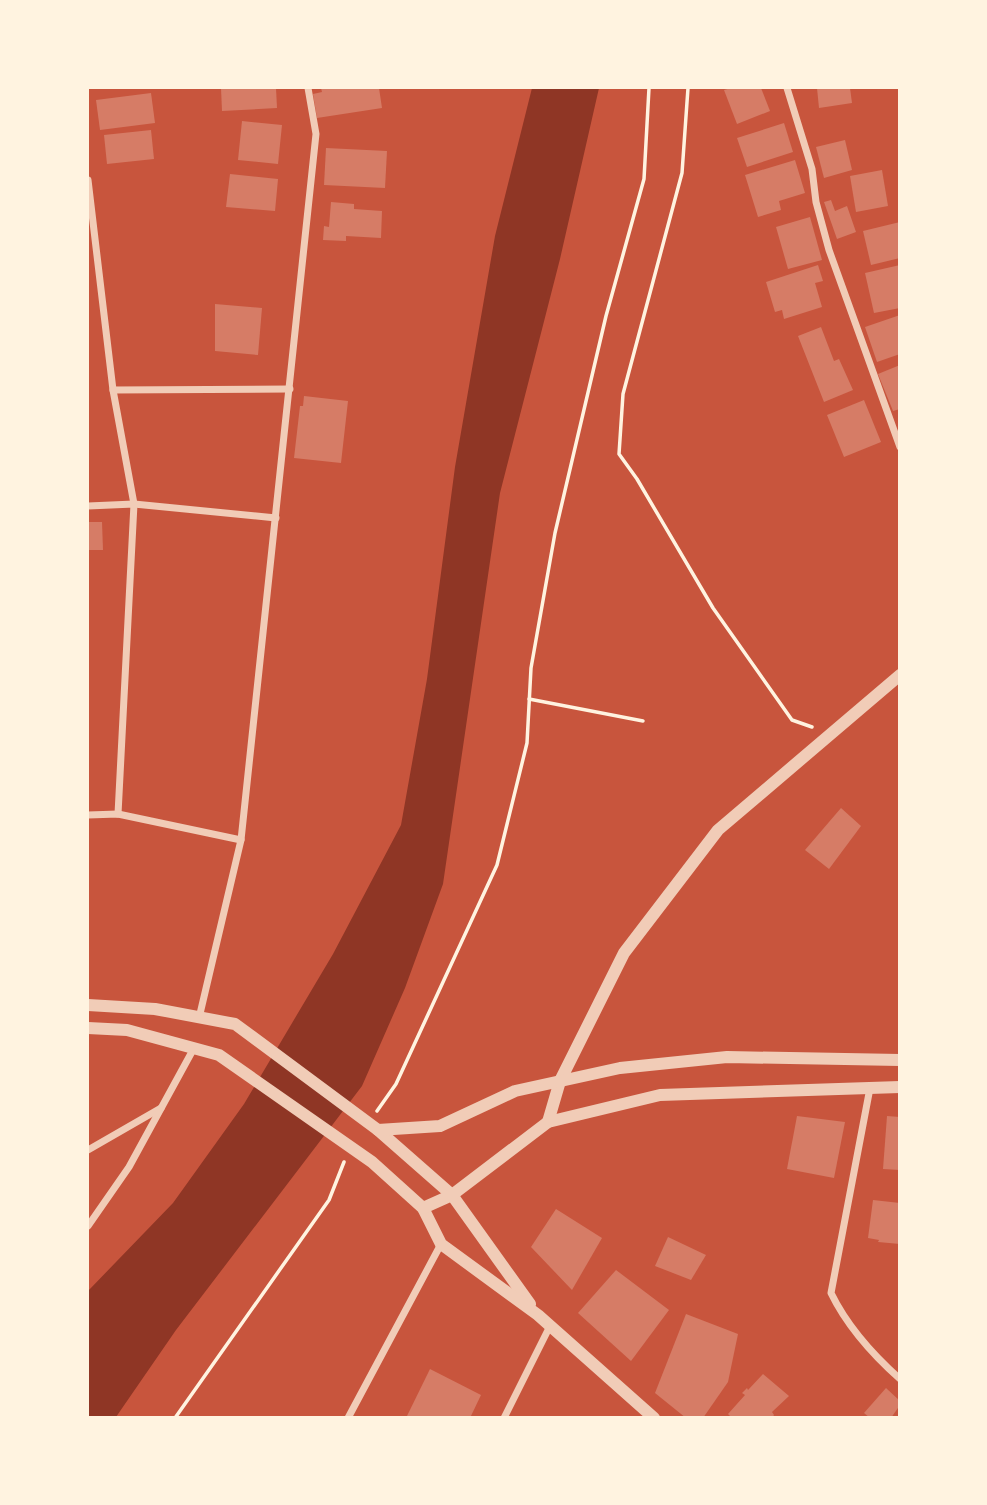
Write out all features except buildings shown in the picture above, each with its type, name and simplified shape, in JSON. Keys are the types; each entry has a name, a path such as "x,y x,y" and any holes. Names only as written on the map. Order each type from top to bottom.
{"street":[{"path":"199,1018 241,840 316,134 308,88"},
{"path":"787,88 812,169 816,202 829,250 900,447"},
{"path":"88,180 113,390 134,504 118,814"},
{"path":"113,390 290,390"},
{"path":"88,506 134,504 276,518"},
{"path":"548,1122 560,1081 624,953 718,830 900,675"},
{"path":"88,815 118,814 241,840"},
{"path":"88,1005 155,1009 234,1024 378,1129 452,1195 538,1315"},
{"path":"88,1028 127,1030 219,1055 372,1162 423,1208 440,1244 538,1315 654,1418"},
{"path":"88,1226 129,1167 194,1048"},
{"path":"378,1129 440,1126 515,1091 620,1068 727,1057 900,1060"},
{"path":"423,1208 452,1195 548,1122 660,1095 900,1087"},
{"path":"870,1088 831,1293 842,1315 880,1362 900,1379"},
{"path":"88,1150 161,1108"},
{"path":"348,1418 440,1244"},
{"path":"504,1418 550,1326"}],"path":[{"path":"375,1115 396,1084 497,865 527,743 531,668 555,533 606,316 644,179 649,88"},
{"path":"688,88 682,173 623,394 619,454 638,479 713,608 792,720 831,734"},
{"path":"529,699 643,720"},
{"path":"175,1418 329,1200 341,1167 348,1157"}],"shaded area":[{"path":"532,88 599,88 560,259 500,493 443,884 405,988 362,1086 176,1330 116,1417 88,1417 88,1291 173,1203 244,1104 333,954 401,825 427,679 455,467 495,236"}]}
